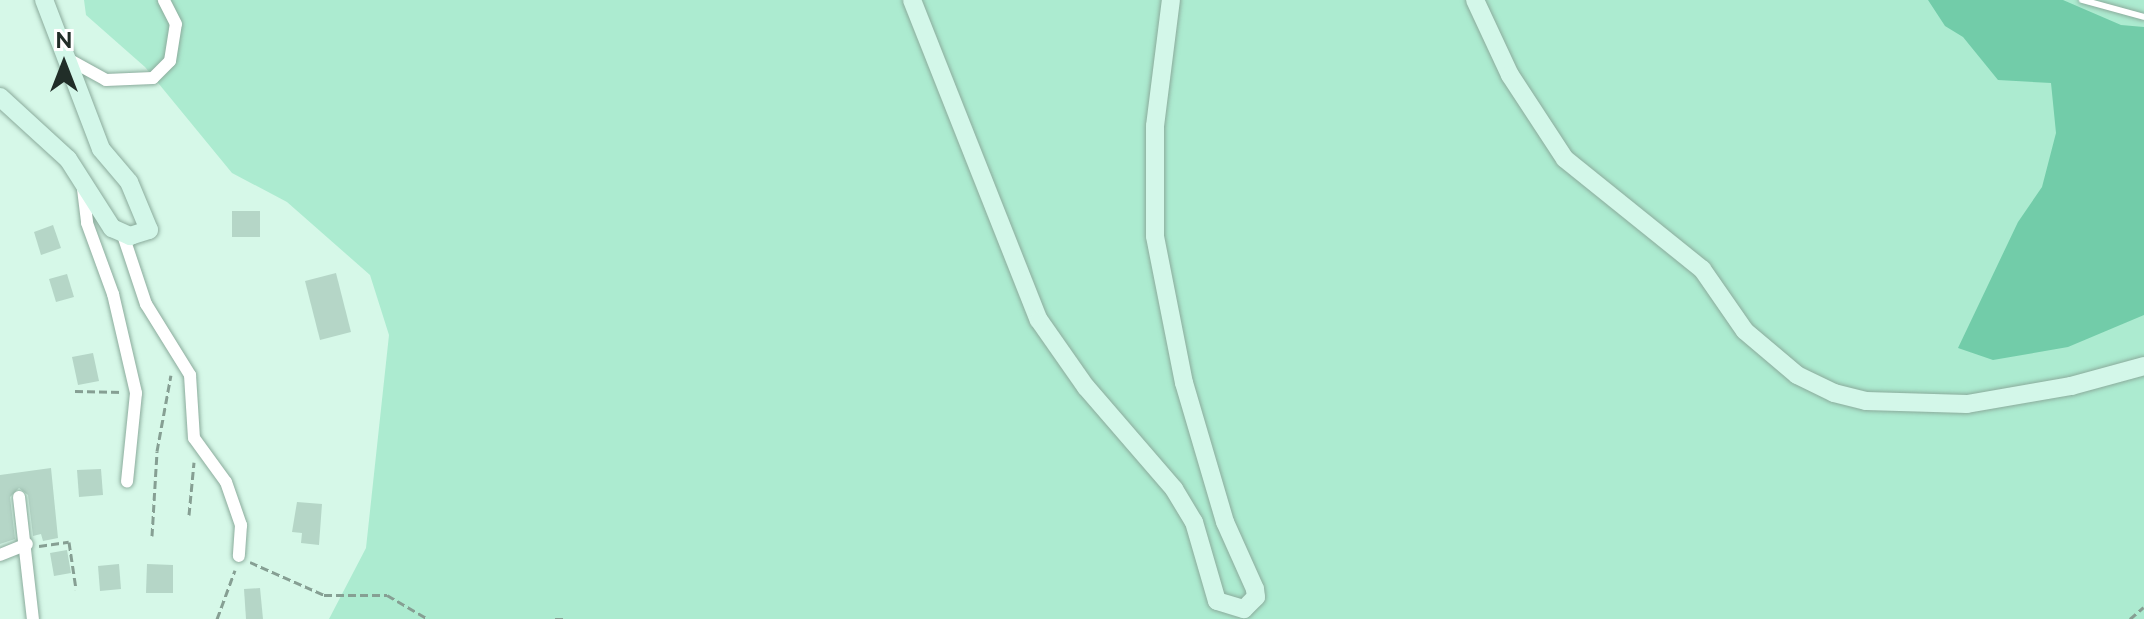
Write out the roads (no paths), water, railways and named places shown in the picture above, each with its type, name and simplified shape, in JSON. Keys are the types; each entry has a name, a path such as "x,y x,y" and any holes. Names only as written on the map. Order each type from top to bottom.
{"street":[{"path":"0,97 82,177 112,228 123,235 138,237 149,230 129,182 101,149 44,0"},
{"path":"63,55 106,80 153,78 170,61 176,24 164,0"},
{"path":"912,0 1039,320 1086,387 1174,489 1194,522 1217,601 1228,609 1244,609 1256,597 1255,589 1225,522 1184,383 1155,236 1155,126 1171,0"},
{"path":"1475,0 1510,75 1565,159 1702,269 1745,331 1797,375 1834,393 1866,401 1967,404 2071,386 2144,366"},
{"path":"82,177 87,223 113,294 136,393 127,482"},
{"path":"123,235 126,257 168,343 181,355 190,375 194,438 226,482 241,525 239,556"},
{"path":"19,497 27,544 33,619"},
{"path":"0,555 27,544"}],"lane":[{"path":"2082,0 2144,17"}]}
